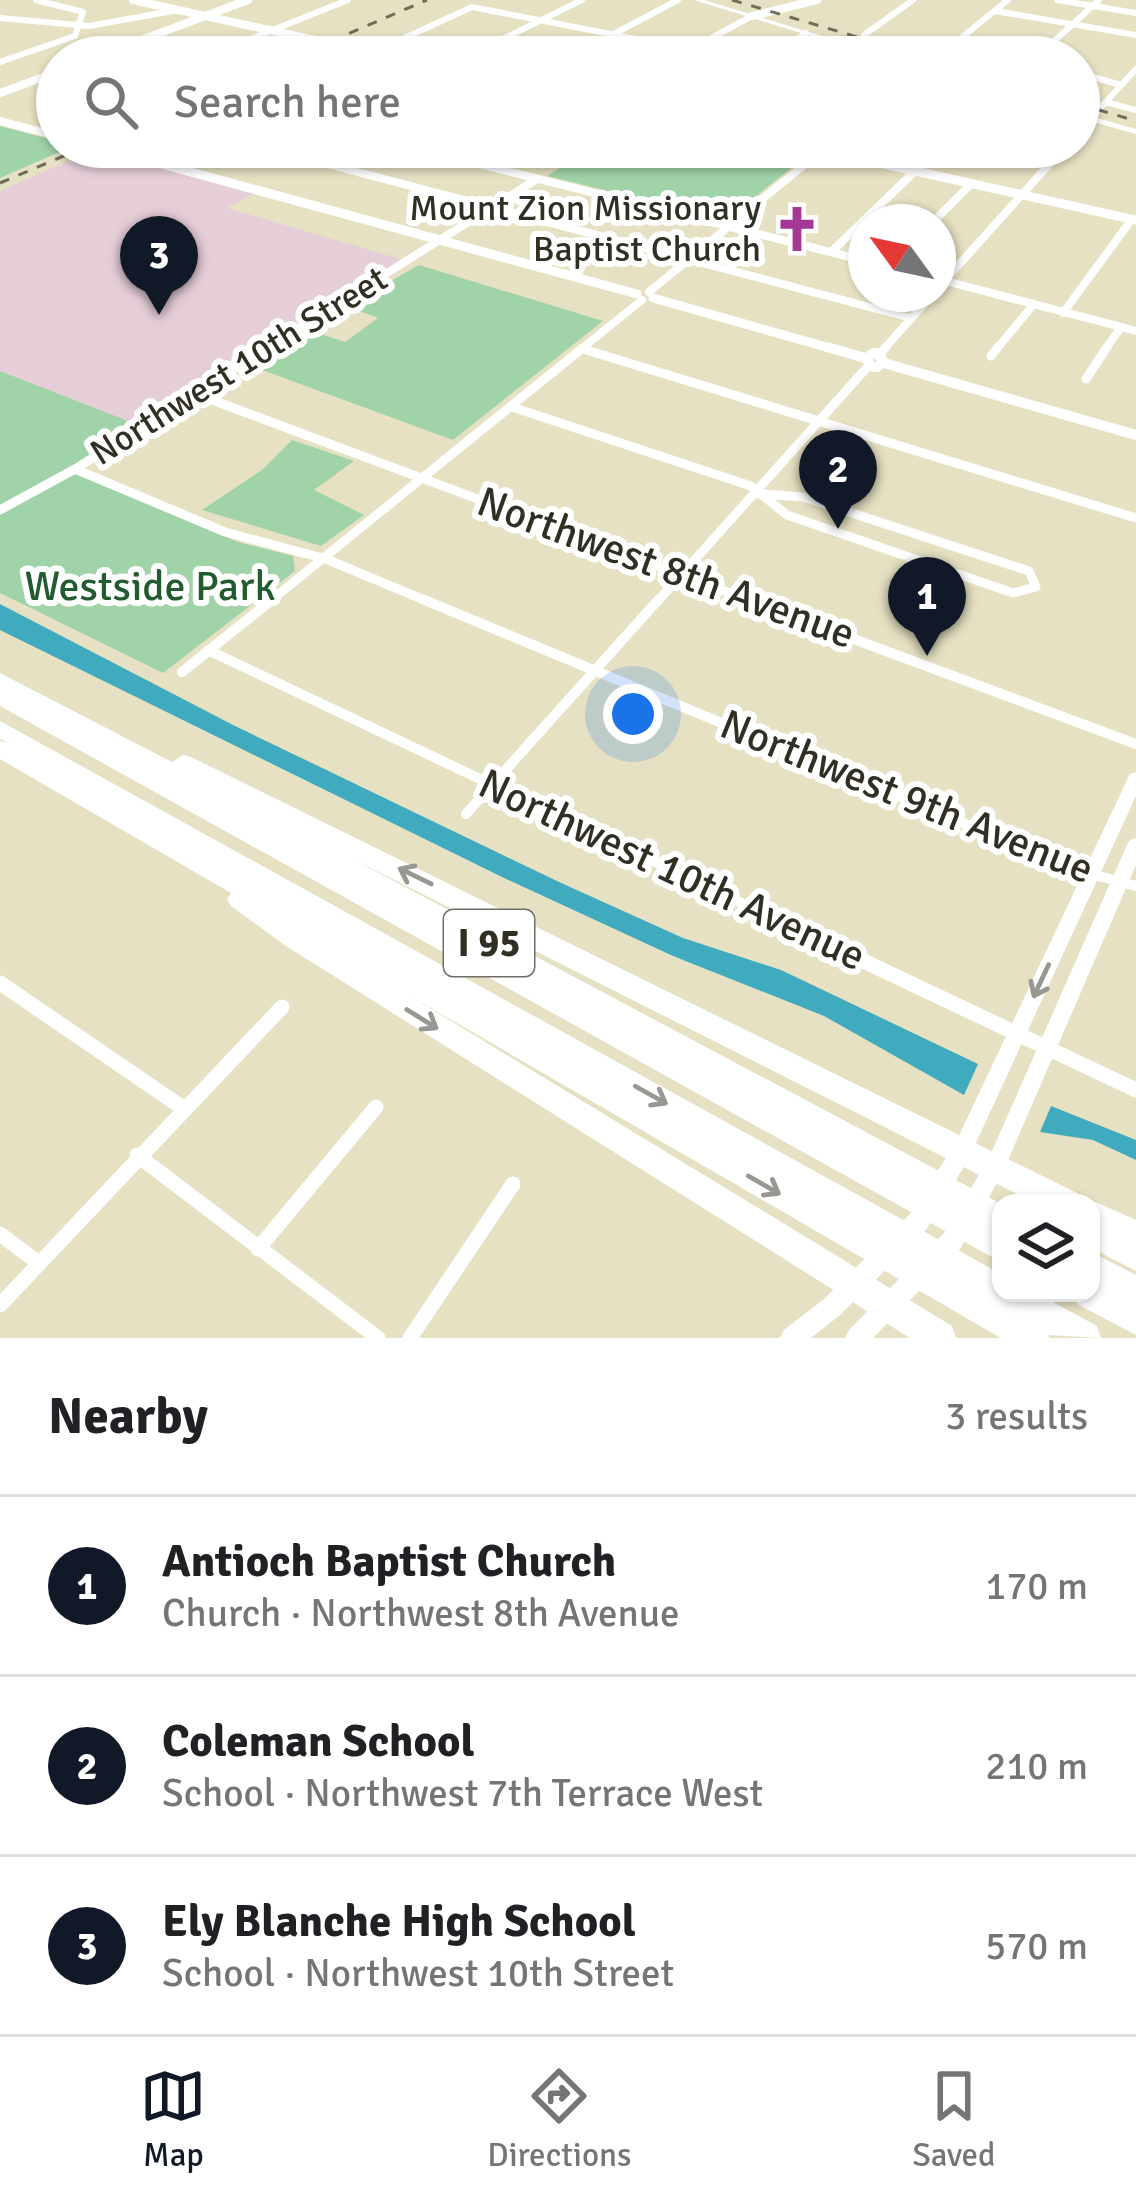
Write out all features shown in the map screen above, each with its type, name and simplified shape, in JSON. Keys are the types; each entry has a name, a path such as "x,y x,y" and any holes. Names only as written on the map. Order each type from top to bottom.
{"highway":[{"name":"I 95","path":"0,680 898,1151 992,1214"},
{"path":"0,697 898,1151 1031,1194"},
{"path":"86,727 174,758 774,1060 898,1151 992,1237"},
{"path":"0,729 845,1217"},
{"name":"I 95","path":"0,749 845,1217 992,1293"},
{"path":"152,836 295,939 679,1177 951,1336"},
{"path":"1100,1219 1136,1236"},
{"path":"1100,1236 1136,1255"},
{"path":"1100,1273 1136,1292"},
{"path":"1100,1300 1136,1319"},
{"name":"I 95","path":"1000,1302 1033,1338"},
{"path":"1011,1302 1085,1338"}],"main road":[{"path":"697,0 816,36"},
{"path":"1100,121 1136,132"},
{"path":"792,1338 832,1307 918,1222 962,1151 1136,778"},
{"path":"857,1338 952,1241 995,1167 1128,883 1136,845"}],"street":[{"path":"36,0 82,12 82,25 75,36"},
{"path":"133,0 290,36"},
{"path":"152,36 248,0"},
{"path":"259,36 348,0"},
{"path":"508,36 582,0"},
{"path":"607,36 678,0"},
{"path":"713,36 752,16 817,0"},
{"path":"864,35 913,0"},
{"path":"964,36 1008,0"},
{"path":"1057,0 1136,13"},
{"path":"1059,36 1096,3"},
{"path":"408,36 472,7 621,36"},
{"path":"0,18 34,26 82,25 152,19 178,10"},
{"path":"994,11 1136,35"},
{"path":"152,19 181,25"},
{"path":"801,36 806,33"},
{"path":"0,49 22,54"},
{"path":"0,62 36,49"},
{"path":"1100,106 1134,74"},
{"path":"1100,79 1121,85"},
{"path":"0,93 36,80"},
{"path":"1106,102 1136,110"},
{"path":"0,121 36,130"},
{"path":"176,168 443,238 1136,434"},
{"path":"342,168 911,318"},
{"path":"496,168 848,256"},
{"path":"182,672 801,168"},
{"path":"900,168 1134,220 1064,313"},
{"path":"831,252 920,168"},
{"path":"956,266 1046,168"},
{"name":"Northwest 10th Street","path":"0,510 75,470 537,179"},
{"path":"951,204 970,184"},
{"path":"956,290 1136,331"},
{"path":"991,356 1033,305"},
{"path":"466,814 916,312"},
{"path":"1086,379 1121,327"},
{"path":"584,349 1136,518"},
{"name":"Northwest 8th Avenue","path":"196,394 1136,744"},
{"path":"512,407 751,486 756,494 787,515 1013,593 1036,586 1029,571 803,496 756,494"},
{"name":"Northwest 9th Avenue","path":"75,470 225,532 326,559 1091,874 1128,883"},
{"name":"Northwest 10th Avenue","path":"208,650 1018,1030 1136,1090"},
{"path":"0,983 183,1108"},
{"path":"0,1305 136,1155 282,1007"},
{"path":"258,1249 376,1107"},
{"path":"136,1155 378,1338"},
{"path":"410,1338 514,1184"},
{"path":"0,1234 36,1262"}],"shaded area":[{"path":"52,168 161,168 255,193 227,208 404,260 141,426 0,371 0,191"}],"green space":[{"path":"0,126 36,135 36,162 0,178"},
{"path":"560,168 791,168 726,220 547,176"},
{"path":"419,265 603,321 453,440 254,367 312,331 345,342 378,318 347,306"},
{"name":"Westside Park","path":"0,371 141,426 71,471 238,542 293,556 295,571 163,673 0,593"},
{"path":"292,440 354,461 314,490 364,515 321,546 202,510 262,470"}],"water":[{"path":"0,604 235,726 559,882 683,938 781,970 978,1064 964,1095 824,1016 673,956 504,878 0,630"},
{"path":"1051,1106 1136,1140 1136,1160 1093,1140 1040,1132"}],"railway":[{"path":"343,36 427,0"},
{"path":"732,0 854,36"},
{"path":"1100,110 1136,121"},
{"path":"0,183 36,168"}],"place":[{"name":"Mount Zion Missionary Baptist Church","path":"797,229"},
{"name":"Ely Blanche High School","path":"159,315"},
{"name":"Coleman School","path":"838,529"},
{"name":"Antioch Baptist Church","path":"927,656"}]}
